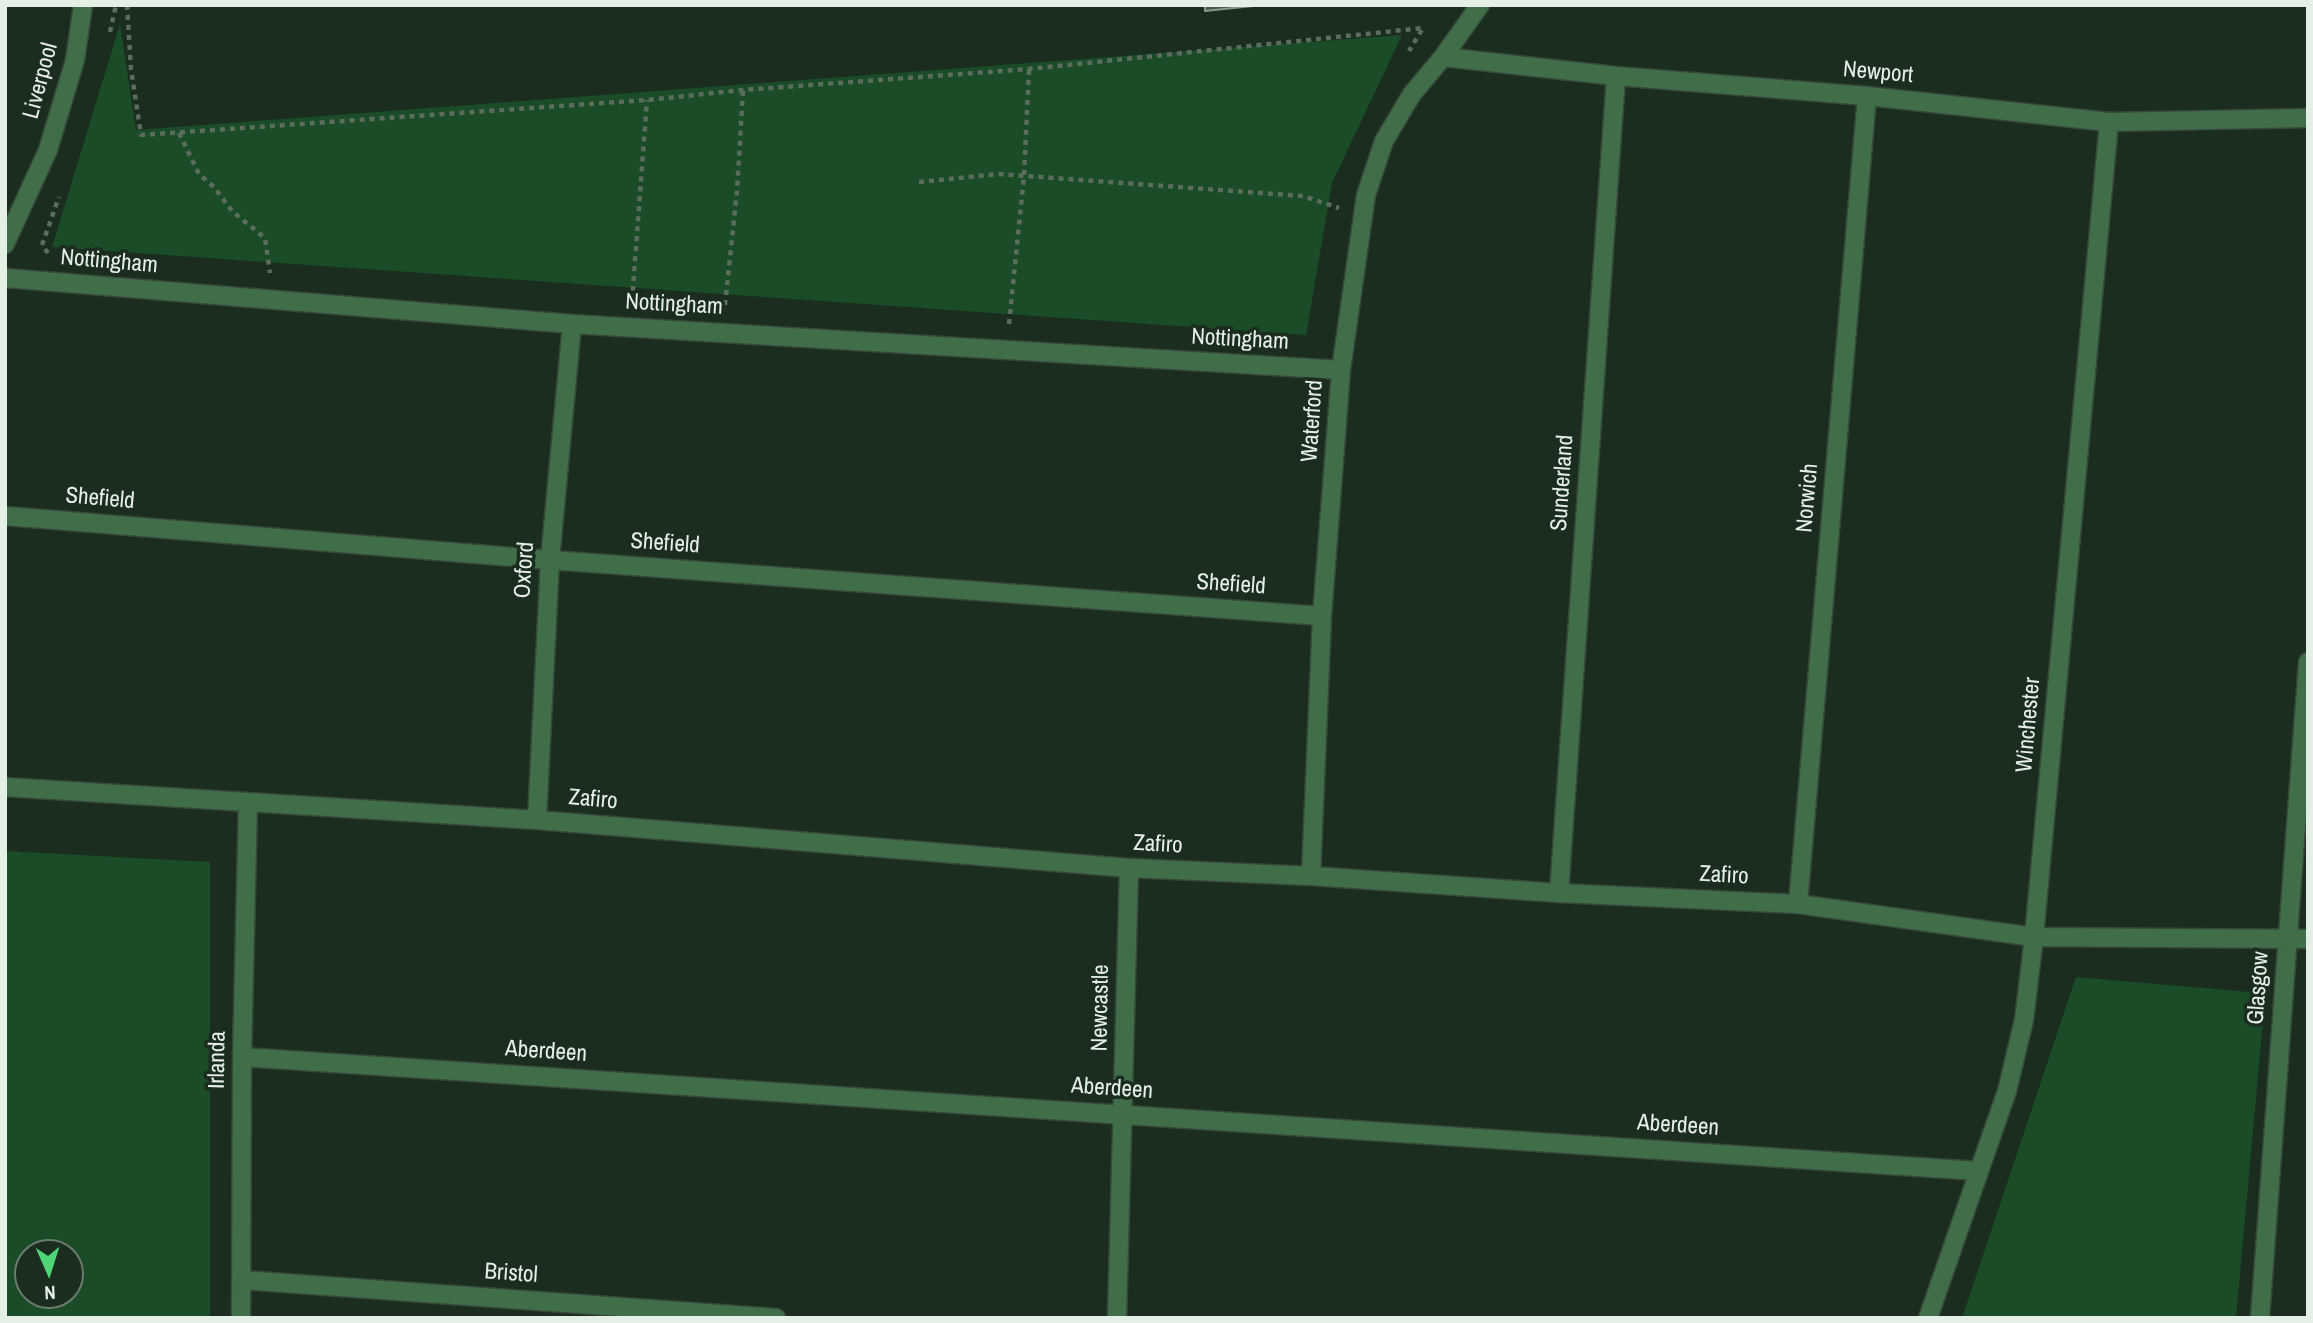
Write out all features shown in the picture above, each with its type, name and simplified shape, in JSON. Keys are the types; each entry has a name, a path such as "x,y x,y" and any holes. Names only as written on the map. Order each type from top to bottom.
{"street":[{"name":"Liverpool","path":"5,244 48,150 75,60 83,5"},
{"name":"Waterford","path":"1311,876 1322,616 1341,370 1366,195 1384,141 1412,94 1443,57 1480,5"},
{"name":"Newport","path":"1443,57 1616,76 1867,96 2109,122 2308,118"},
{"name":"Sunderland","path":"1559,893 1616,76"},
{"name":"Norwich","path":"1798,904 1867,96"},
{"name":"Winchester","path":"1928,1318 2007,1091 2024,1020 2034,937 2109,122"},
{"name":"Nottingham","path":"5,278 572,324 1341,370"},
{"name":"Oxford","path":"537,820 550,560 572,324"},
{"name":"Shefield","path":"5,516 550,560 1322,616"},
{"name":"Glasgow","path":"2260,1318 2308,662"},
{"name":"Zafiro","path":"5,787 537,820 1129,868 1798,904 2034,937 2308,939"},
{"name":"Irlanda","path":"241,1318 242,1057 248,803"},
{"name":"Newcastle","path":"1117,1318 1129,868"},
{"name":"Aberdeen","path":"242,1057 1979,1171"},
{"name":"Bristol","path":"242,1280 776,1318"}],"path":[{"path":"107,42 116,5"},
{"path":"127,5 131,69 141,135 647,100 743,90 1029,69 1423,28 1403,62"},
{"path":"1009,328 1024,176 1029,69"},
{"path":"725,306 737,191 743,90"},
{"path":"619,301 632,302 647,100"},
{"path":"179,133 200,174 233,212 265,238 270,276 258,275"},
{"path":"919,182 999,174 1303,195 1340,208"},
{"path":"49,255 42,245 62,191"},
{"path":"1339,222 1340,196"},
{"path":"712,306 738,307"}],"green space":[{"path":"120,24 136,130 1402,35 1332,183 1306,335 52,247"},
{"path":"5,851 210,862 210,1318 5,1318"},
{"path":"2076,977 2249,992 2263,1021 2236,1318 1962,1318"}],"building":[{"path":"1205,5 1263,5 1205,11"}]}
